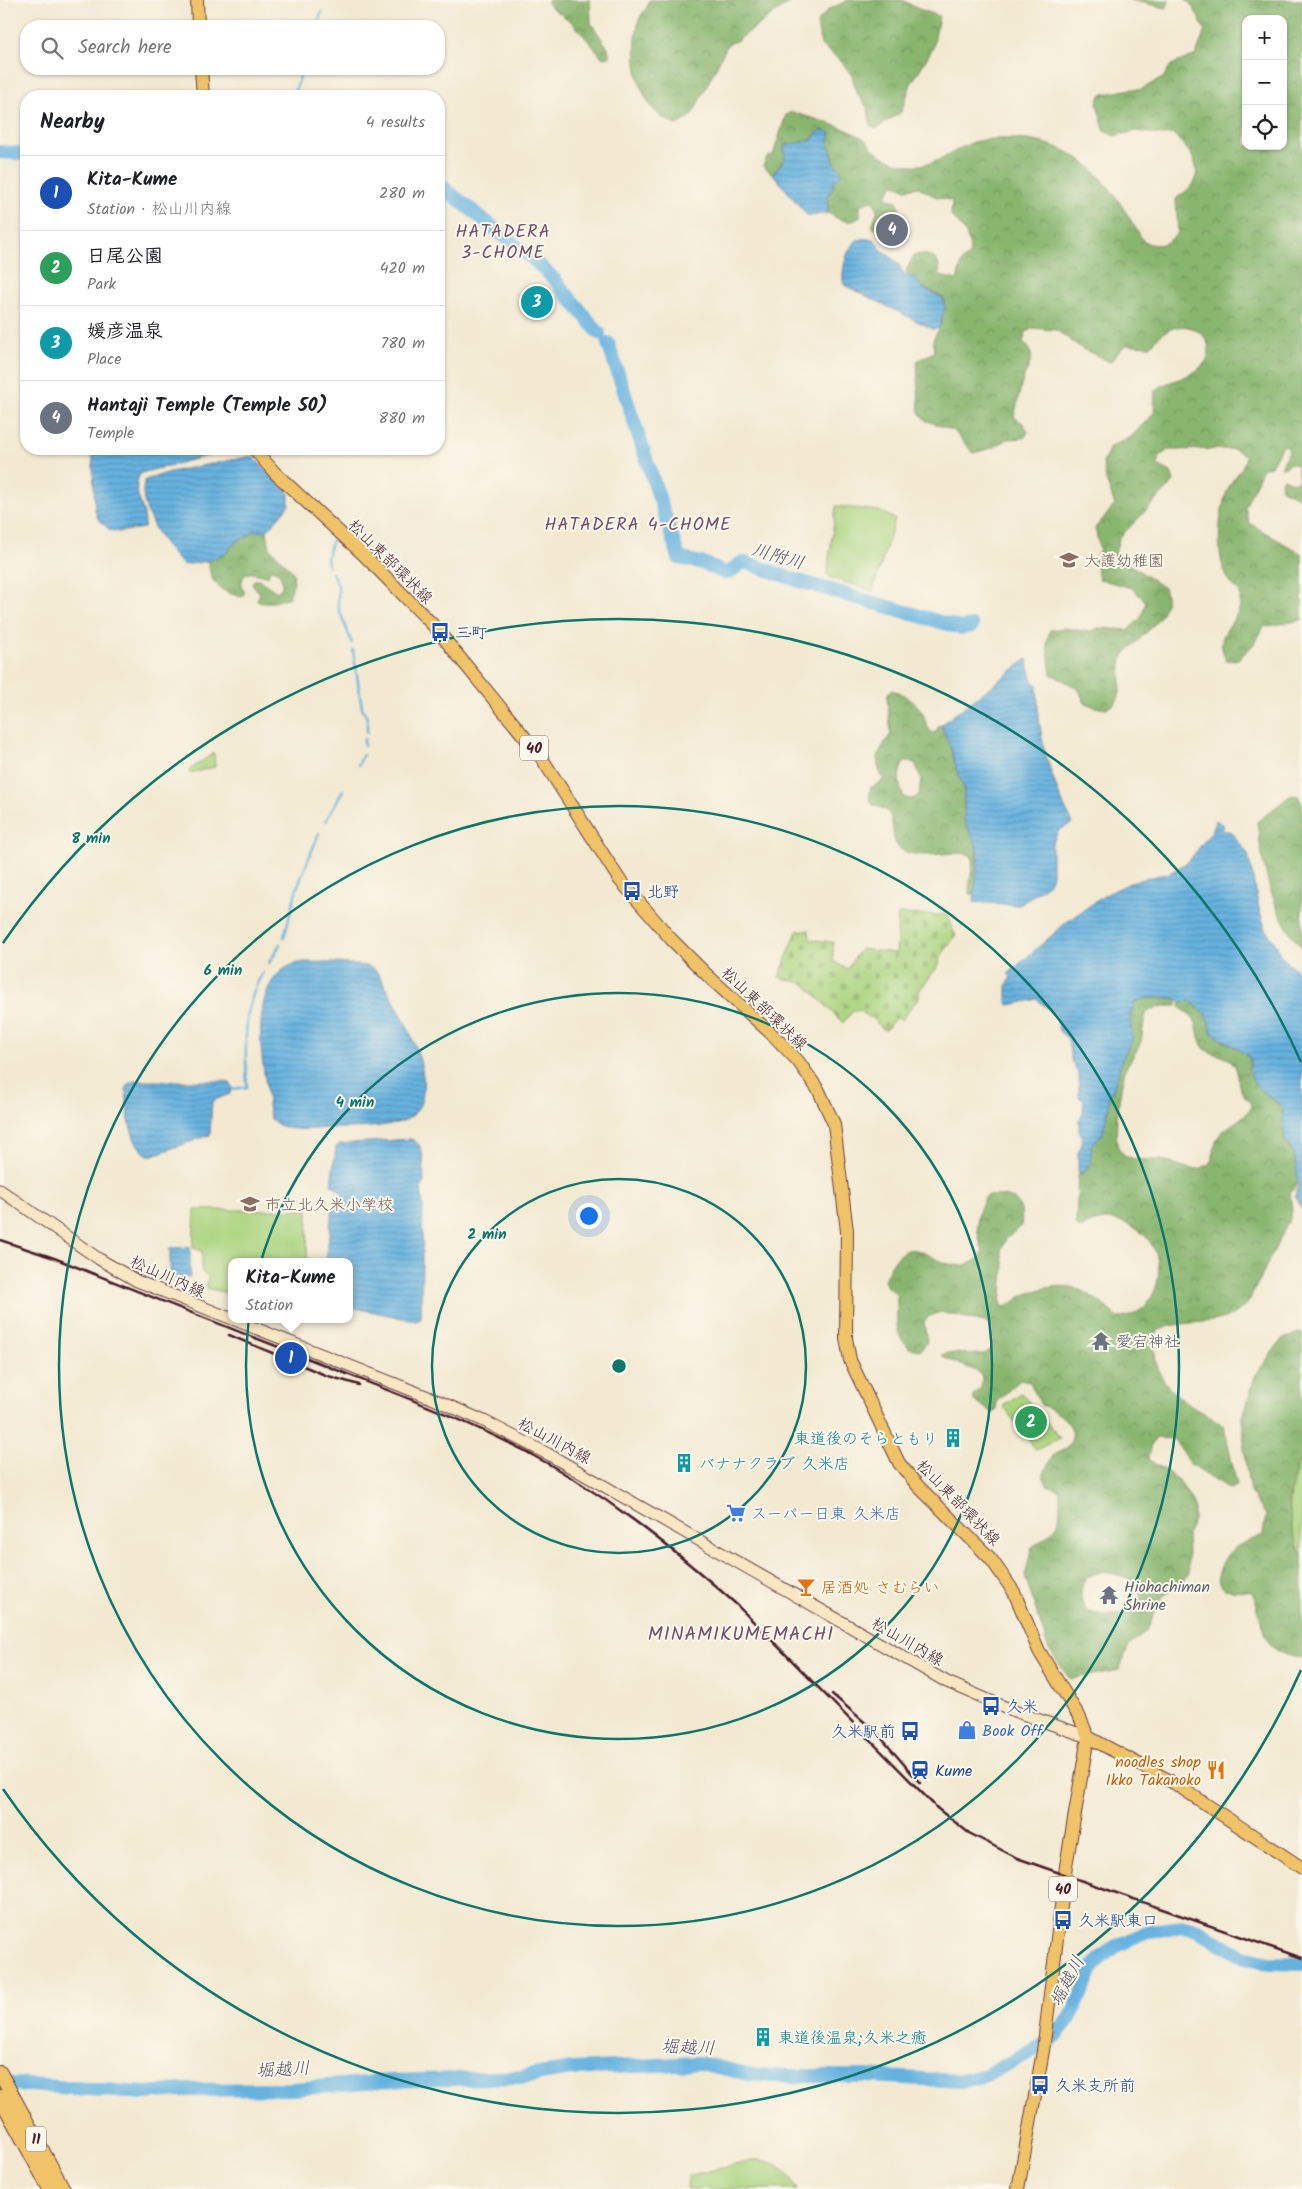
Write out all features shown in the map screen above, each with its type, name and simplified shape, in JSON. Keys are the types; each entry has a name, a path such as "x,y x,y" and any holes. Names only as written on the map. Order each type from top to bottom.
{"highway":[{"name":"11","path":"3,2084 50,2189"},
{"name":"11","path":"3,2084 63,2189"}],"main road":[{"path":"197,0 198,20"},
{"path":"201,75 203,90"},
{"name":"松山東部環状線","path":"259,455 275,473 363,554 433,625 541,757 609,866 630,892 671,940 774,1036 798,1061 819,1091 834,1124 847,1227 846,1338 850,1360 900,1463 918,1486 991,1559 1014,1592 1039,1651 1080,1718 1088,1737"},
{"name":"松山川内線","path":"0,1190 99,1260 136,1281 228,1317"},
{"name":"松山川内線","path":"242,1323 484,1421 632,1501 947,1682 1014,1711 1088,1737"},
{"path":"1088,1737 1174,1783 1302,1868"},
{"name":"40","path":"1018,2189 1043,2047 1066,1866 1088,1737"}],"green space":[{"path":"548,0 590,0 591,23 608,48 610,57 603,58 572,22 548,5"},
{"path":"649,0 793,0 738,40 728,44 694,111 688,119 677,125 663,118 649,104 639,81 636,56 637,31 639,20 648,6"},
{"path":"848,0 903,0 916,8 939,16 933,48 911,84 901,112 876,129 871,126 868,109 857,93 852,76 842,62 821,45 817,23 828,10"},
{"path":"1130,0 1170,0 1166,8"},
{"path":"1185,0 1302,0 1302,499 1282,489 1281,482 1283,478 1294,483 1299,480 1297,465 1290,463 1286,467 1281,467 1289,451 1287,446 1282,446 1271,466 1263,468 1245,507 1249,523 1302,554 1302,620 1263,627 1254,644 1236,661 1226,660 1222,640 1239,610 1240,592 1231,584 1221,559 1219,544 1221,514 1228,489 1241,470 1246,456 1235,449 1168,450 1160,456 1157,465 1171,472 1174,482 1119,538 1115,554 1164,588 1165,607 1155,624 1123,658 1118,699 1107,708 1100,708 1085,703 1078,688 1051,674 1047,643 1050,630 1065,628 1089,632 1099,628 1128,630 1141,618 1146,602 1132,588 1099,579 1094,559 1100,550 1095,528 1115,505 1106,480 1103,463 1110,447 1131,437 1154,413 1155,390 1192,373 1203,365 1208,356 1209,346 1204,337 1197,330 1187,327 1175,327 1163,333 1151,346 1125,345 1110,362 1083,349 1056,330 1033,328 1026,332 1023,342 1030,350 1031,359 1022,382 1014,417 1024,424 1028,432 1024,438 1007,439 995,447 973,453 954,431 925,420 919,412 917,361 934,352 933,340 941,325 945,301 939,295 923,287 916,278 910,278 906,271 914,255 921,254 931,256 936,260 940,276 957,280 962,261 969,256 970,250 966,234 951,216 952,201 934,196 919,187 906,189 894,185 886,195 888,199 897,201 900,208 897,211 882,212 881,228 874,229 872,226 877,211 875,203 871,201 860,205 860,217 856,220 844,221 828,213 830,189 836,178 832,150 814,135 811,141 792,145 788,143 783,150 785,158 773,174 763,166 767,157 773,155 786,115 791,112 846,129 865,139 873,149 890,160 911,165 921,165 937,161 966,145 984,140 1015,139 1040,142 1061,149 1079,159 1094,171 1120,203 1144,242 1155,245 1163,244 1178,233 1176,199 1194,183 1196,176 1195,162 1188,150 1173,134 1163,135 1136,131 1114,136 1104,130 1097,104 1100,95 1131,89 1140,90 1163,78 1171,65 1196,55 1205,30 1192,5"},
{"path":"836,506 879,511 895,519 873,591 831,578 827,574"},
{"path":"254,531 267,531 270,548 293,572 294,582 289,597 269,602 257,600 260,593 252,584 254,580 259,580 277,592 282,587 281,576 275,570 270,570 268,576 248,573 242,580 241,587 245,592 242,597 223,590 211,576 209,561 229,551 237,541"},
{"path":"892,690 896,691 913,701 922,712 927,726 933,733 941,725 964,788 964,820 976,844 978,873 974,894 970,894 969,891 973,860 971,855 955,853 919,855 902,850 895,842 892,821 887,811 873,805 869,798 871,787 882,782 878,755 891,734 888,693","holes":["905,761 915,763 921,778 919,795 913,799 905,798 900,785 902,765"]},
{"path":"214,753 215,767 189,773 189,770"},
{"path":"1291,795 1298,796 1302,804 1302,948 1283,920 1270,889 1262,856 1257,822"},
{"path":"898,914 949,915 949,922 956,936 940,957 939,965 919,991 919,998 901,1020 896,1017 885,1031 873,1019 858,1010 852,1012 843,1023 805,984 779,977 797,931 809,930 810,940 833,942 833,961 847,969 860,949 896,953"},
{"path":"1149,998 1173,998 1177,1001 1177,1006 1163,1006 1147,1012 1141,1041 1126,1068 1118,1108 1116,1131 1118,1147 1122,1153 1133,1159 1161,1160 1190,1169 1199,1169 1208,1165 1212,1159 1216,1141 1223,1131 1248,1112 1251,1107 1250,1101 1239,1087 1236,1068 1233,1063 1227,1058 1205,1049 1201,1043 1194,1019 1180,1006 1181,1002 1191,1001 1206,1015 1211,1031 1219,1039 1243,1052 1250,1059 1248,1071 1263,1092 1282,1108 1288,1147 1294,1157 1297,1178 1294,1189 1290,1193 1292,1211 1290,1218 1248,1303 1237,1312 1226,1317 1179,1324 1156,1332 1155,1351 1157,1366 1163,1379 1183,1399 1224,1425 1237,1486 1230,1489 1189,1463 1174,1439 1156,1438 1150,1448 1148,1459 1179,1480 1194,1505 1194,1520 1187,1535 1189,1573 1181,1585 1163,1596 1147,1630 1129,1645 1119,1670 1070,1679 1048,1648 1025,1576 1032,1547 1049,1535 1059,1518 1060,1490 1047,1485 1043,1476 1052,1457 1066,1448 1071,1440 1072,1433 1070,1427 1061,1415 1041,1405 1030,1382 1020,1380 997,1401 996,1410 991,1412 974,1401 973,1395 981,1388 982,1378 979,1372 947,1359 942,1355 948,1353 985,1354 992,1348 993,1329 985,1322 940,1312 928,1317 924,1323 927,1342 921,1350 909,1348 903,1341 898,1329 896,1294 887,1287 884,1280 893,1262 903,1252 912,1250 952,1265 965,1265 976,1260 983,1252 977,1224 979,1210 986,1196 1002,1196 1009,1197 1018,1204 1022,1217 1021,1226 1006,1239 1001,1249 1004,1268 1001,1305 1005,1307 1022,1296 1040,1290 1065,1286 1076,1288 1096,1299 1118,1318 1128,1317 1144,1307 1154,1292 1159,1273 1155,1251 1148,1240 1140,1231 1117,1221 1105,1220 1092,1223 1081,1229 1076,1225 1078,1173 1085,1172 1090,1160 1094,1138 1106,1116 1109,1096 1113,1091 1123,1057 1129,1048 1130,1016 1135,1002","holes":["1101,1572 1124,1578 1137,1587 1140,1593 1137,1609 1125,1614 1112,1615 1098,1614 1086,1610 1081,1594 1086,1577"]},
{"path":"195,1210 308,1210 307,1258 228,1258 228,1293 206,1288 208,1276 202,1272 202,1251 193,1248"},
{"path":"1302,1332 1302,1461 1297,1465 1288,1503 1292,1529 1302,1558 1302,1658 1287,1655 1270,1644 1265,1636 1252,1592 1224,1589 1217,1580 1224,1561 1232,1550 1245,1542 1263,1535 1266,1515 1250,1492 1244,1452 1243,1417 1255,1376 1282,1339"},
{"path":"1021,1393 1060,1438 1036,1450 1003,1406"},
{"path":"1302,1461 1302,1558 1290,1518 1290,1498 1298,1464"},
{"path":"755,2160 769,2162 781,2168 790,2177 797,2189 687,2189 688,2176"}],"water":[{"path":"823,130 831,133 828,144 834,161 841,170 841,175 833,182 833,188 827,196 828,213 810,216 806,214 773,174 785,159 784,145 811,141 818,132"},
{"path":"860,239 874,239 882,250 898,263 903,273 916,278 923,288 943,298 945,308 939,328 933,329 844,285 845,260 854,243"},
{"path":"92,455 211,455 141,473 137,487 144,514 144,528 118,532 110,530 98,519 95,510"},
{"path":"252,456 289,493 289,505 267,531 254,531 237,541 229,551 209,561 183,565 160,538 148,514 144,502 143,490 145,480 170,472"},
{"path":"1027,659 1033,682 1037,685 1039,720 1053,779 1073,823 1059,830 1052,844 1052,875 1049,883 1020,905 974,902 978,855 976,844 964,820 964,788 941,725"},
{"path":"1216,820 1224,826 1222,831 1230,831 1248,854 1260,913 1267,931 1277,946 1280,955 1302,975 1302,1210 1295,1197 1298,1184 1296,1163 1293,1152 1285,1141 1282,1108 1254,1083 1251,1077 1250,1058 1213,1034 1206,1015 1191,1001 1181,1002 1173,998 1149,998 1135,1002 1130,1016 1132,1040 1123,1057 1113,1091 1109,1096 1103,1134 1092,1144 1091,1161 1085,1172 1078,1173 1078,1152 1082,1144 1079,1120 1083,1113 1084,1101 1079,1097 1079,1075 1071,1060 1068,1039 1059,1031 1057,1017 1037,999 1010,1005 1007,1003 1007,985 1011,977 1008,974 1069,920 1105,895 1134,881 1170,873 1189,861 1212,831"},
{"path":"304,962 366,966 372,968 379,975 410,1033 422,1069 424,1086 421,1101 414,1114 407,1119 398,1123 374,1127 306,1129 283,1126 271,1119 261,1051 262,1012 266,994 274,978 287,967"},
{"path":"134,1081 224,1081 230,1083 233,1089 230,1094 212,1101 210,1135 150,1156 138,1144 130,1127 126,1089 128,1084"},
{"path":"411,1139 420,1146 424,1165 424,1184 421,1188 423,1205 421,1319 416,1321 353,1308 353,1258 326,1258 332,1209 342,1203 340,1190 331,1184 336,1147 339,1144"},
{"path":"190,1247 190,1277 170,1277 170,1248"}],"waterway":[{"path":"319,20 322,11"},
{"path":"295,90 301,75"},
{"name":"川附川","path":"0,152 20,154"},
{"name":"川附川","path":"445,189 535,261 554,279 599,333"},
{"name":"川附川","path":"608,343 679,558 706,564 724,573 730,572 741,563 748,563 796,580 961,628 972,626"},
{"path":"328,566 327,557 333,537"},
{"path":"332,573 338,584 338,607 352,643"},
{"path":"353,650 362,708 367,718 367,733"},
{"path":"364,739 364,746"},
{"path":"358,765 363,755"},
{"path":"326,821 343,790"},
{"path":"284,937 297,888 319,833"},
{"path":"269,963 280,944"},
{"path":"246,1057 248,1013 253,993 263,972"},
{"path":"233,1089 247,1087 246,1060"},
{"name":"堀越川","path":"0,2083 146,2093 180,2090 293,2089 389,2081 521,2077 572,2069 700,2063 747,2074 773,2076 866,2076 962,2081 986,2075 1051,2041 1071,2017 1093,1967 1101,1958 1113,1948 1149,1931 1183,1927 1198,1930 1244,1957 1269,1963 1302,1964"}],"railway":[{"path":"0,1240 54,1258 317,1362 473,1426 523,1450 608,1501 686,1561 736,1604 938,1809 969,1833 1017,1858 1302,1958"},
{"path":"229,1335 325,1375 359,1385"},
{"path":"832,1694 877,1733 920,1783"}],"place":[{"name":"Hantaji Temple (Temple 50)","path":"892,230"},
{"name":"媛彦温泉","path":"537,302"},
{"name":"大護幼稚園","path":"1069,560"},
{"name":"三町","path":"440,632"},
{"name":"北野","path":"632,891"},
{"name":"市立北久米小学校","path":"250,1204"},
{"name":"愛宕神社","path":"1101,1341"},
{"name":"Kita-Kume","path":"291,1358"},
{"name":"日尾公園","path":"1031,1422"},
{"name":"東道後のそらともり","path":"953,1438"},
{"name":"バナナクラブ 久米店","path":"684,1463"},
{"name":"スーパー日東 久米店","path":"736,1513"},
{"name":"居酒処 さむらい","path":"806,1587"},
{"name":"Hiohachiman Shrine","path":"1109,1595"},
{"name":"久米","path":"991,1706"},
{"name":"Book Off","path":"967,1730"},
{"name":"久米駅前","path":"910,1731"},
{"name":"Kume","path":"920,1770"},
{"name":"noodles shop Ikko Takanoko","path":"1216,1770"},
{"name":"久米駅東口","path":"1063,1920"},
{"name":"東道後温泉;久米之癒","path":"763,2037"},
{"name":"久米支所前","path":"1040,2085"}],"district":[{"name":"HATADERA 3-CHOME","path":"503,241"},
{"name":"HATADERA 4-CHOME","path":"638,524"},
{"name":"MINAMIKUMEMACHI","path":"741,1633"}]}
